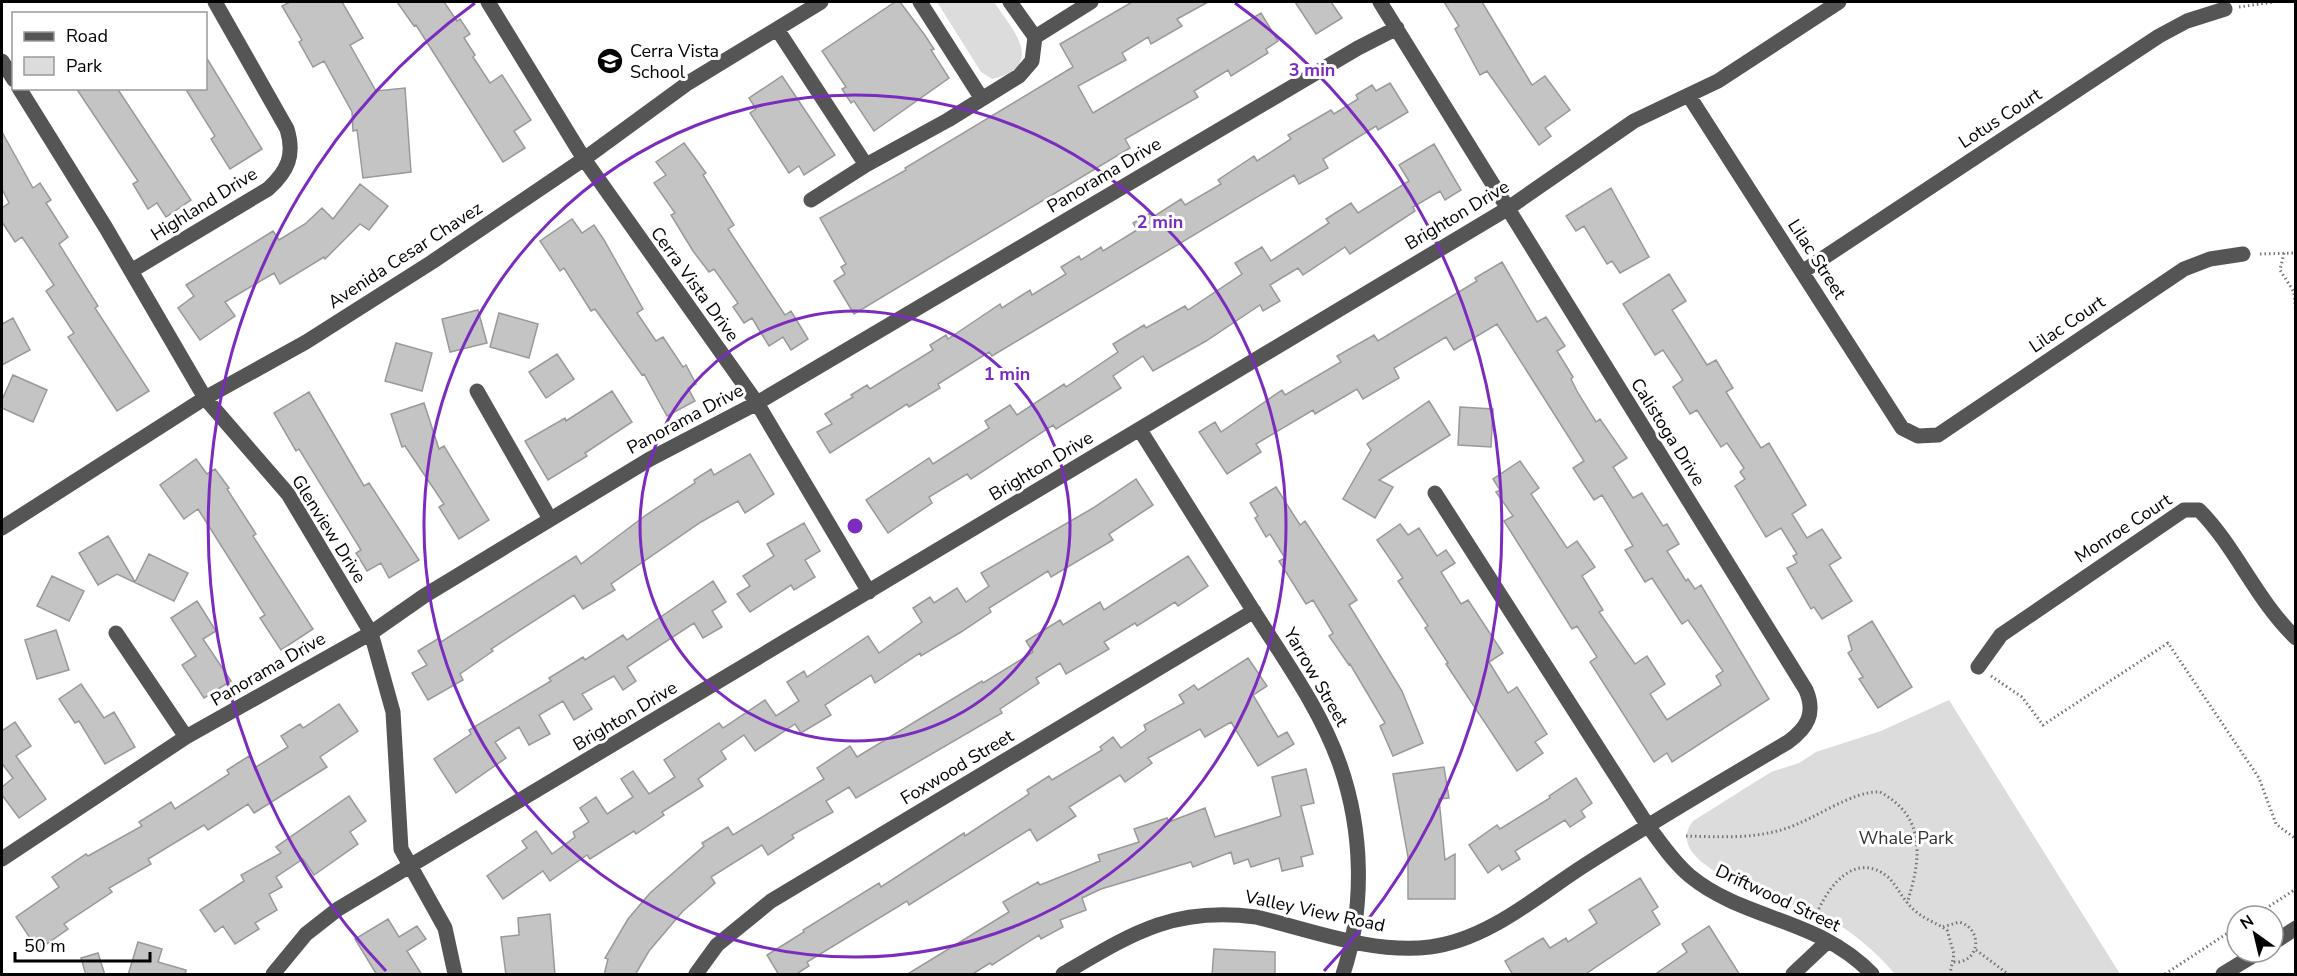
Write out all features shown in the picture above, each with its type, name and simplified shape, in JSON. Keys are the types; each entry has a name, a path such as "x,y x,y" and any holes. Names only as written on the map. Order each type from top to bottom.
{"street":[{"name":"Highland Drive","path":"131,271 268,189 285,172 291,159 291,142 287,129 215,2"},
{"name":"Cerra Vista Drive","path":"488,2 584,159 757,403 869,592"},
{"name":"Avenida Cesar Chavez","path":"2,528 204,398 306,342 432,262 584,159 688,83 821,2"},
{"path":"920,2 982,99"},
{"path":"812,200 866,165 1019,76 1032,61 1035,37 1010,2"},
{"path":"1035,37 1091,2"},
{"name":"Calistoga Drive","path":"1380,2 1810,698 1808,722 1798,734 1648,826"},
{"name":"Brighton Drive","path":"273,975 306,934 338,909 1507,209 1634,121 1718,81 1839,2"},
{"name":"Lotus Court","path":"1802,272 2159,36 2187,21 2225,9"},
{"name":"Panorama Drive","path":"2,859 186,738 371,633 424,596 650,459 757,403 1358,48 1397,28"},
{"path":"777,29 866,165"},
{"path":"2,61 12,77"},
{"name":"Glenview Drive","path":"20,90 131,271 204,398 288,494 371,633 393,712 401,849 445,928 455,975"},
{"name":"Lilac Street","path":"1689,96 1902,428 1918,436"},
{"name":"Lilac Court","path":"1918,436 1938,435 2184,268 2210,259 2243,254"},
{"path":"477,391 550,519"},
{"name":"Yarrow Street","path":"1140,430 1293,670 1323,725 1340,764 1357,838 1358,896 1352,941 1343,975"},
{"name":"Driftwood Street","path":"1435,493 1648,826 1677,864 1703,886 1733,902 1809,930 1857,961 1872,975"},
{"name":"Monroe Court","path":"1978,667 2001,635 2184,510 2199,510 2211,521 2259,595 2295,638"},
{"name":"Foxwood Street","path":"696,975 717,945 771,901 1254,611"},
{"path":"116,633 186,738"},
{"name":"Valley View Road","path":"1063,975 1142,930 1166,921 1193,915 1234,914 1256,917 1352,941 1411,948 1431,947 1458,940 1496,923 1648,826"},
{"path":"1793,975 1828,941"},
{"path":"2223,975 2240,964"}],"path":[{"path":"2225,9 2274,2"},
{"path":"2284,253 2280,270 2294,291 2295,315"},
{"path":"2243,254 2295,253"},
{"path":"1978,667 2022,698 2043,725 2168,643 2259,778 2276,824 2295,839"},
{"path":"1686,836 1730,837 1776,831 1820,815 1857,795 1880,792 1907,817 1918,843 1916,876 1907,903"},
{"path":"1817,913 1827,891 1836,880 1845,874 1860,870 1883,874 1894,884 1907,903 1919,914 1943,927 1952,940 1953,962 1950,975"},
{"path":"2272,904 2295,889"},
{"path":"1943,927 1953,922 1966,924 1971,927 1977,939 1977,945 1971,957 1953,962"},
{"path":"2165,975 2225,935"},
{"path":"1975,950 2008,975"}],"green space":[{"path":"937,2 994,2 1021,46 1022,56 1018,65 1009,73 992,79 981,72"},
{"name":"Whale Park","path":"1949,700 2120,974 1895,974 1863,942 1825,917 1735,882 1711,869 1694,854 1687,838 1693,821 1771,772 1799,763 1816,752 1881,731"}],"building":[{"path":"290,2 342,2 363,38 350,45 376,91 405,88 411,172 363,178 357,130 353,131 352,112 324,61 313,67 299,42 302,40 282,6"},
{"path":"397,2 444,2 457,21 460,19 470,34 464,38 490,83 502,75 531,120 514,131 525,148 503,162 416,25 414,26"},
{"path":"895,2 900,2 924,34 934,49 931,50 949,78 874,131 854,101 851,103 842,89 846,87 822,51"},
{"path":"1132,2 1208,2 1177,19 1182,26 1151,44 1148,37 1122,53 1126,60 1078,86 1093,113 1261,13 1278,41 1266,49 1268,53 1231,76 1228,70 1194,91 1198,97 1125,139 1130,148 854,314 834,281 845,274 841,267 846,264 820,218 906,170 905,168 1073,67 1060,44"},
{"path":"1295,2 1331,2 1342,18 1316,34"},
{"path":"1444,2 1482,2 1532,85 1545,76 1570,110 1545,128 1551,136 1539,145 1487,71 1480,75 1455,29 1459,26"},
{"path":"207,59 262,149 230,169 211,139 215,136 186,90 207,90"},
{"path":"782,76 835,155 804,175 799,166 789,173 750,113 756,109 749,98"},
{"path":"1390,83 1408,112 1378,130 1376,126 1323,159 1328,168 1299,184 1294,175 992,356 989,352 938,384 940,388 909,407 907,404 830,453 817,432 832,424 825,414 853,397 851,395 867,385 870,389 933,350 930,345 946,335 948,339 1000,304 1002,308 1030,290 1032,295 1066,274 1061,267 1079,256 1081,260 1101,247 1103,251 1137,230 1133,223 1150,213 1153,217 1181,199 1185,205 1221,184 1218,180 1254,156 1257,161 1291,139 1288,135 1331,110 1334,114 1358,99 1356,95 1372,85 1376,91"},
{"path":"77,90 118,90 191,200 166,217 157,203 148,209 133,184 138,181"},
{"path":"2,132 33,188 40,183 51,200 46,203 68,237 59,244 98,306 95,308 149,391 117,411 68,337 74,333 46,291 54,285 22,237 15,242 2,222 2,208 9,203 2,189"},
{"path":"684,143 706,173 703,175 734,225 728,229 785,315 791,311 808,339 791,350 783,337 769,346 752,318 744,323 733,307 738,303 714,269 709,272 693,251 671,215 675,213 654,183 666,175 656,162"},
{"path":"1434,144 1461,190 1445,200 1440,191 1413,207 1415,211 1350,254 1345,247 1303,275 1298,268 1270,285 1280,301 1263,311 1260,305 1206,341 1153,371 1143,356 1113,376 1121,388 1056,429 1053,425 971,479 967,474 929,497 932,503 888,533 866,500 929,458 933,464 989,428 985,421 1010,405 1017,415 1064,384 1066,387 1118,352 1113,344 1144,325 1146,328 1185,306 1188,310 1242,274 1235,263 1262,247 1271,261 1329,223 1326,219 1351,203 1358,213 1409,181 1399,165"},
{"path":"360,184 388,206 369,230 360,224 325,259 324,257 280,284 274,273 225,302 235,316 200,340 178,308 194,296 186,285 273,231 279,240 305,224 322,208 333,219"},
{"path":"1611,188 1649,257 1620,273 1612,261 1607,264 1584,226 1576,231 1566,216"},
{"path":"572,219 582,233 594,225 643,309 637,313 656,341 663,337 683,367 686,365 696,384 688,388 695,401 667,416 644,374 642,375 595,309 591,311 564,268 560,271 540,241"},
{"path":"1502,262 1537,322 1546,317 1565,346 1557,351 1573,377 1571,379 1578,393 1596,422 1600,419 1627,458 1613,467 1633,498 1642,493 1663,526 1667,524 1679,544 1667,551 1686,581 1688,579 1695,589 1701,585 1769,699 1672,762 1667,753 1654,762 1590,662 1597,657 1577,626 1572,629 1504,521 1513,516 1496,492 1500,490 1493,479 1520,461 1539,488 1531,494 1567,548 1577,541 1595,567 1582,576 1603,610 1599,612 1635,664 1647,656 1665,684 1650,694 1667,720 1721,685 1716,676 1723,671 1688,620 1682,624 1652,578 1645,582 1625,550 1633,546 1602,495 1594,500 1573,468 1584,461 1497,324 1454,350 1446,337 1394,368 1399,378 1363,399 1357,389 1315,414 1313,410 1256,444 1261,452 1227,474 1199,432 1215,422 1221,432 1282,390 1285,395 1341,362 1337,356 1374,335 1378,341 1477,281 1475,278"},
{"path":"1669,274 1686,301 1672,310 1707,365 1716,360 1733,388 1726,392 1761,448 1769,443 1806,505 1792,514 1807,538 1822,529 1841,558 1829,565 1852,601 1822,619 1814,607 1811,609 1787,568 1797,563 1793,556 1797,554 1781,528 1766,537 1735,486 1745,479 1740,472 1744,468 1727,443 1721,447 1697,410 1690,414 1673,387 1683,380 1663,350 1655,355 1623,304"},
{"path":"478,310 487,343 450,352 442,319"},
{"path":"499,313 538,324 529,358 490,347"},
{"path":"13,318 30,350 2,365 2,324"},
{"path":"396,343 432,353 422,391 385,381"},
{"path":"557,354 574,379 546,398 529,372"},
{"path":"13,375 47,390 33,422 2,408 2,400"},
{"path":"612,391 632,422 585,453 587,456 548,480 525,441 565,418 566,421"},
{"path":"309,392 364,486 369,483 419,560 389,578 381,563 367,571 356,553 361,550 299,449 296,451 274,413"},
{"path":"1429,401 1450,435 1379,480 1393,487 1375,518 1343,499 1371,450 1367,444"},
{"path":"424,403 439,449 444,446 489,520 459,539 439,507 444,504 405,446 402,447 391,414"},
{"path":"1460,407 1493,409 1491,447 1458,445"},
{"path":"750,454 774,494 745,513 738,501 701,522 611,584 615,590 583,609 574,595 491,649 493,651 460,674 463,680 428,700 412,673 427,665 418,651 439,638 441,642 576,556 581,564 646,515 695,483 694,480 711,469 714,475"},
{"path":"196,459 207,474 215,469 229,488 227,489 256,534 253,536 313,629 281,650 260,618 265,615 198,509 184,519 160,485"},
{"path":"1136,479 1153,505 1109,534 1113,540 1051,577 1048,571 989,608 991,612 961,632 921,656 920,653 875,683 871,675 825,705 831,715 801,733 795,724 755,751 744,735 721,751 726,759 698,779 703,786 662,812 664,815 636,834 634,831 590,859 587,855 550,881 543,871 503,899 487,876 527,848 522,841 536,831 552,854 575,837 573,832 589,822 580,808 596,797 607,814 633,797 621,779 633,771 649,794 675,777 664,760 719,723 723,728 765,700 776,716 799,701 787,682 804,671 807,677 868,636 879,653 922,622 913,608 930,597 934,603 957,588 966,602 989,586 981,573 1093,508"},
{"path":"1276,487 1300,525 1305,521 1357,600 1349,605 1402,691 1423,743 1393,756 1380,726 1385,723 1350,664 1329,636 1333,633 1313,600 1306,604 1279,561 1285,558 1270,534 1266,537 1255,518 1258,516 1250,503"},
{"path":"804,523 820,551 805,560 815,577 794,590 791,585 750,612 737,594 750,586 743,576 774,556 767,544"},
{"path":"1400,524 1408,535 1419,528 1437,556 1446,550 1455,563 1441,572 1461,604 1468,600 1503,653 1489,662 1508,693 1517,687 1547,734 1535,742 1543,753 1517,771 1446,664 1448,663 1425,628 1428,626 1398,581 1403,578 1377,540"},
{"path":"108,536 135,582 149,554 188,573 174,601 117,574 98,585 79,553"},
{"path":"1188,556 1208,586 1178,606 1175,602 1137,626 1135,623 1104,642 1109,649 1066,674 1060,663 1036,678 1039,683 1000,709 1002,713 856,798 849,787 826,801 833,812 792,835 794,838 768,855 762,845 711,877 715,883 683,911 649,951 635,975 604,975 608,959 605,958 628,919 650,893 704,846 702,843 728,827 733,835 824,779 817,768 850,746 857,757 1033,652 1026,641 1060,620 1063,625 1100,602 1104,610"},
{"path":"52,576 84,591 69,621 37,606"},
{"path":"713,581 726,602 712,611 722,627 703,638 694,623 627,667 636,681 623,690 614,676 582,694 592,709 574,720 563,701 539,715 550,734 529,745 519,727 495,742 506,758 456,793 434,759 471,734 469,730 551,681 549,678 583,657 585,660 623,635 627,640"},
{"path":"197,601 216,631 203,639 231,681 204,698 182,665 196,656 171,618"},
{"path":"1872,621 1912,687 1878,708 1859,679 1863,677 1848,653 1852,650 1848,636"},
{"path":"56,630 69,670 37,679 25,640"},
{"path":"1248,658 1267,686 1253,695 1278,737 1287,732 1294,744 1258,766 1231,722 1205,737 1200,729 1148,758 1152,763 1125,782 1120,775 1069,807 1076,816 1037,841 1030,829 909,905 907,901 807,962 809,966 795,975 779,975 767,955 804,932 803,930 879,883 881,887 964,833 965,836 1029,794 1027,790 1049,776 1052,780 1102,750 1100,747 1113,737 1121,748 1146,730 1144,725 1184,703 1179,695 1194,685 1198,690"},
{"path":"81,684 104,718 114,712 135,747 105,764 79,721 75,723 59,699"},
{"path":"339,704 358,731 320,757 327,767 254,813 248,804 208,830 204,825 148,859 151,864 109,888 112,892 64,924 68,929 38,950 16,917 59,887 52,877 86,854 88,856 142,826 139,822 171,802 175,809 229,774 227,770 249,756 256,767 288,747 281,736 300,724 303,728"},
{"path":"15,722 31,746 16,756 46,799 19,818 2,795 2,787 13,778 2,766 2,731"},
{"path":"1444,767 1449,798 1439,799 1445,860 1455,854 1455,899 1408,899 1408,857 1393,774"},
{"path":"1306,769 1314,803 1301,806 1313,854 1301,857 1303,866 1282,871 1279,858 1251,867 1248,859 1234,864 1231,852 1193,867 1191,862 1101,889 1082,898 1086,910 1060,920 1063,927 1041,939 1039,935 992,965 990,963 971,975 906,975 1009,912 1003,902 1038,882 1040,885 1100,861 1098,855 1139,842 1134,829 1167,818 1169,822 1205,808 1215,837 1281,816 1272,777"},
{"path":"1576,778 1592,803 1581,811 1585,817 1570,827 1565,820 1515,851 1520,859 1502,870 1499,865 1488,873 1469,845 1497,825 1500,829 1550,798 1549,796"},
{"path":"349,796 366,821 350,832 358,844 314,875 303,859 276,877 282,887 269,894 277,910 255,923 259,929 235,944 223,926 215,932 200,910 244,881 241,875 281,853 276,847"},
{"path":"1640,878 1658,907 1652,911 1660,924 1584,975 1513,975 1505,961 1543,938 1550,948 1566,938 1568,942 1597,923 1589,910"},
{"path":"550,914 555,975 506,975 501,937 519,935 518,918"},
{"path":"388,919 399,937 417,926 426,939 407,951 422,975 377,975 355,939"},
{"path":"1709,926 1740,975 1654,975 1687,952 1682,944"},
{"path":"138,942 162,949 158,962 186,970 185,975 128,975"},
{"path":"1214,949 1275,952 1275,975 1212,975"},
{"path":"98,953 105,975 86,975 81,958"}],"place":[{"name":"Cerra Vista School","path":"610,61"}]}
